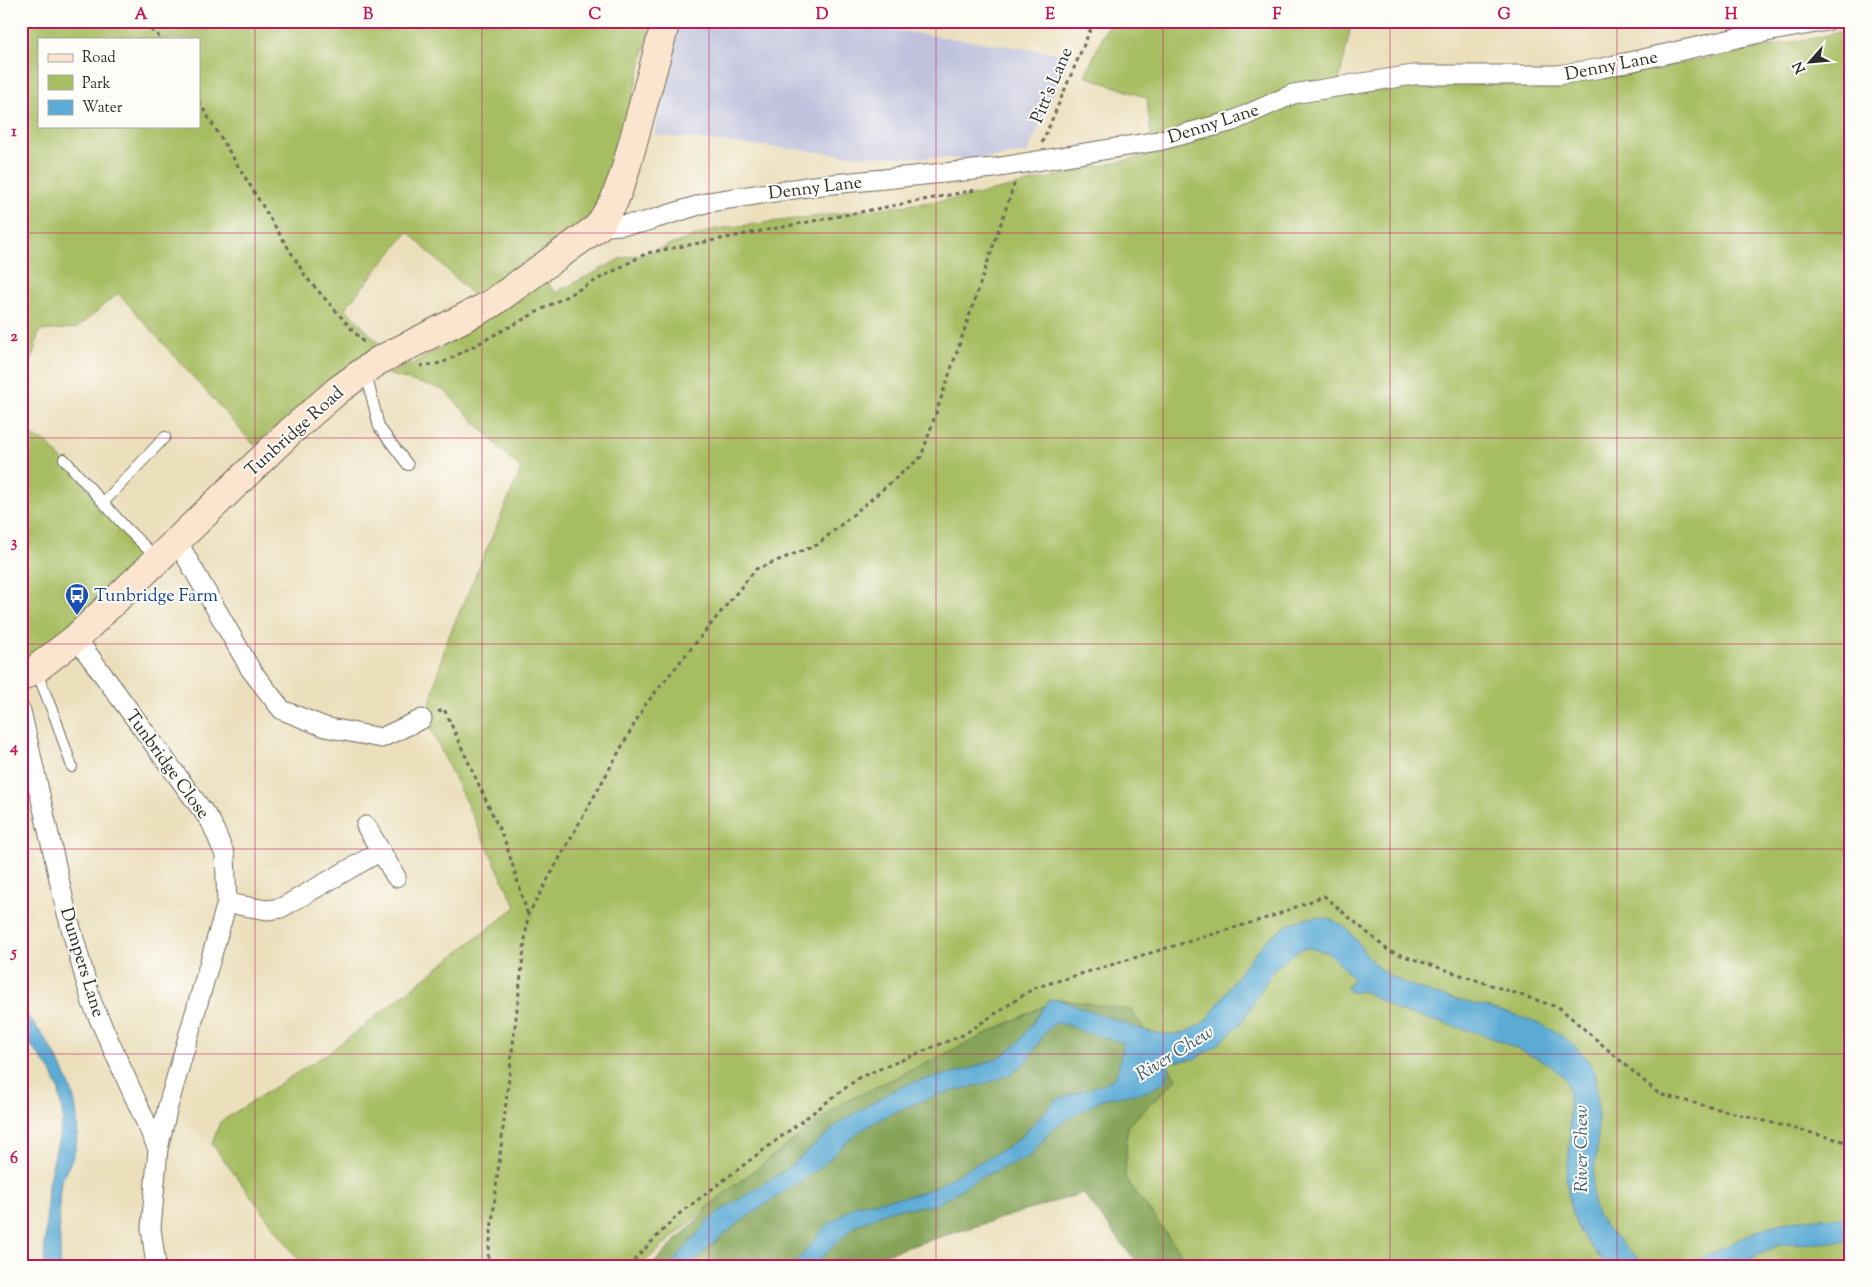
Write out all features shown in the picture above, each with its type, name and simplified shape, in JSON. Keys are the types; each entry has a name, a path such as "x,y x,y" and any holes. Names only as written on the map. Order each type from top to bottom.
{"street":[{"path":"598,227 614,201 624,175 666,21"},
{"name":"Denny Lane","path":"598,227 641,223 718,200 813,186 994,168 1176,136 1232,121 1293,94 1413,75 1558,75 1602,68 1755,34 1827,21"},
{"name":"Tunbridge Road","path":"28,673 76,638 291,431 338,390 372,365 491,304 598,227"},
{"path":"177,540 251,670 282,710 325,726 381,738 422,719"},
{"name":"Tunbridge Close","path":"76,638 211,822 225,854 227,903 168,1106 158,1149"},
{"name":"Dumpers Lane","path":"21,711 66,910 92,1003 158,1149 151,1228 156,1266"},
{"path":"366,826 396,877"},
{"path":"227,903 267,910 281,908 381,852"}],"lane":[{"path":"372,365 379,427 408,465"},
{"path":"103,503 165,438"},
{"path":"64,459 103,503 158,559"},
{"path":"28,673 56,720 72,767"}],"path":[{"path":"137,21 157,34 159,38"},
{"name":"Pitt's Lane","path":"1035,160 1094,21"},
{"path":"200,104 306,277 372,365"},
{"path":"487,1266 528,915 645,704 756,569 817,545 921,457 1014,182 1035,160"},
{"path":"1005,184 1014,182"},
{"path":"418,366 442,362 646,253 976,190"},
{"path":"422,719 444,709 506,844 528,915"},
{"path":"628,1266 679,1214 860,1077 962,1035 1034,988 1270,918 1324,896 1389,951 1560,1008 1659,1094 1851,1143"}],"shaded area":[{"path":"677,21 828,21 1071,55 1027,153 978,159 849,155 654,135"}],"green space":[{"path":"21,21 652,21 608,195 581,225 477,299 408,232 345,308 382,347 349,367 254,445 118,293 77,328 39,331 21,404"},
{"path":"1110,21 1352,21 1336,95 1427,85 1536,83 1619,75 1820,37 1851,29 1851,1266 1190,1266 1125,1178 1127,1126 1177,1079 1058,999 841,1104 717,1199 640,1266 303,1266 212,1144 220,1122 331,1051 516,907 426,719 446,643 521,470 444,390 387,374 447,344 543,276 555,293 622,258 647,253 715,229 963,198 1153,154 1147,98 1085,76"},
{"path":"21,430 47,443 148,554 34,657 21,664"},
{"path":"1058,999 1131,1010 1177,1079 1127,1126 1125,1178 1190,1266 1139,1266 1083,1193 856,1263 853,1266 651,1266 717,1199 841,1104"}],"water":[{"name":"River Chew","path":"1316,917 1336,922 1343,926 1382,971 1407,984 1532,1021 1555,1032 1575,1046 1591,1065 1594,1073 1598,1111 1598,1135 1592,1194 1596,1212 1605,1226 1631,1252 1645,1262 1656,1266 1607,1266 1579,1231 1571,1212 1566,1178 1570,1144 1569,1094 1566,1079 1549,1064 1500,1041 1475,1032 1398,1011 1364,991 1350,992 1347,988 1353,978 1329,953 1311,948 1300,949 1274,969 1242,1022 1215,1047 1194,1059 1172,1062 1166,1082 1143,1093 1105,1098 1053,1128 1030,1156 981,1177 935,1205 891,1210 853,1227 813,1266 793,1266 825,1227 855,1205 914,1195 935,1187 1007,1147 1021,1137 1056,1100 1108,1082 1116,1076 1124,1043 1084,1032 1068,1025 1055,1023 1044,1034 1021,1067 1014,1072 994,1081 938,1095 908,1106 879,1120 853,1137 819,1168 734,1227 690,1266 670,1266 708,1221 787,1169 842,1121 894,1090 914,1082 970,1069 1000,1057 1019,1042 1048,1001 1058,999 1137,1028 1161,1034 1185,1032 1207,1019 1253,955 1266,941 1281,929 1297,921"},
{"path":"21,1008 56,1056 72,1092 76,1111 75,1150 60,1189 60,1266 44,1266 48,1185 63,1119 59,1090 51,1071 21,1033"},
{"path":"1851,1217 1851,1241 1779,1245 1735,1266 1673,1266 1695,1261 1770,1226 1804,1219"}],"place":[{"name":"Tunbridge Farm","path":"77,616"}]}
